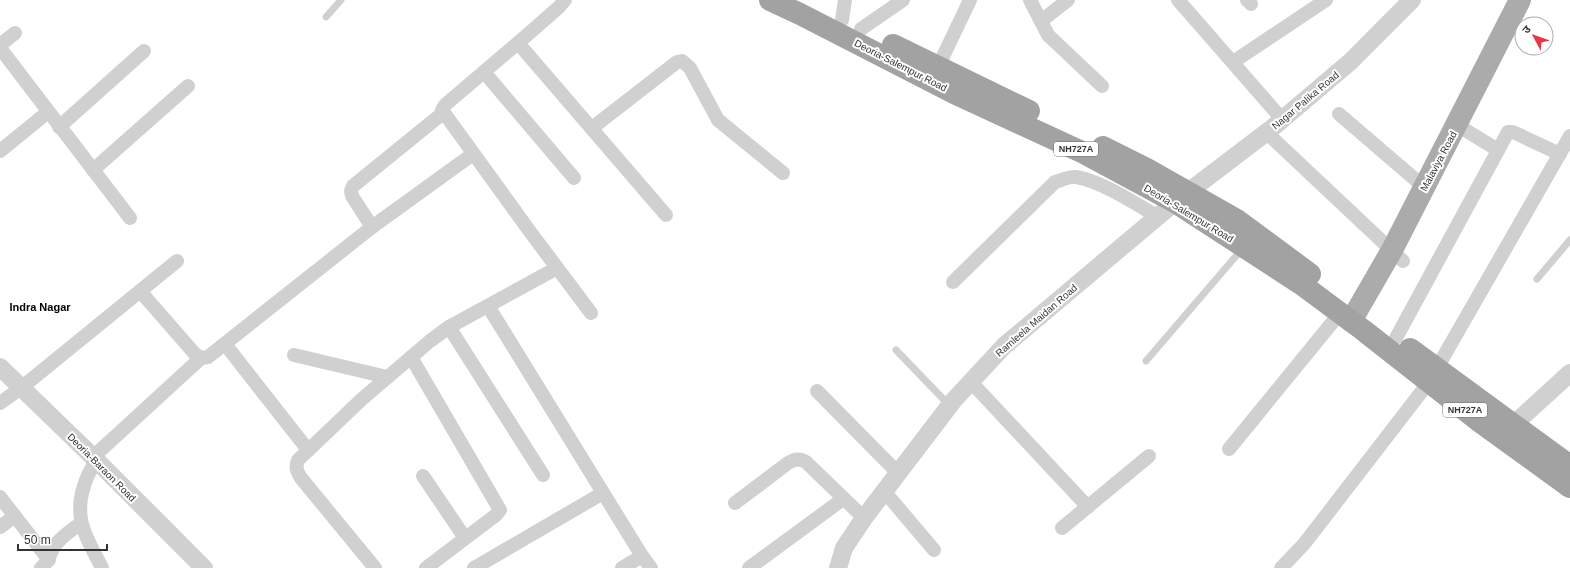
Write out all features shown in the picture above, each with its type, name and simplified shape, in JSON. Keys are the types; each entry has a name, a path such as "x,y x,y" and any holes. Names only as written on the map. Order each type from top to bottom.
{"highway":[{"name":"Deoria-Salempur Road","path":"770,0 954,93 1084,154 1237,220 1356,318 1433,375 1513,425 1570,466"},
{"name":"Deoria-Salempur Road","path":"800,0 849,16 938,67 1140,165 1244,247 1356,318 1396,338 1479,421 1570,487"}],"main road":[{"name":"Malaviya Road","path":"1356,318 1397,256 1463,128 1520,0"},
{"path":"1528,16 1537,0"},
{"name":"Malaviya Road","path":"1397,256 1424,187 1463,128 1514,42"}],"street":[{"path":"565,0 518,43 445,105 442,110 591,313"},
{"path":"849,16 903,0"},
{"path":"938,67 970,0"},
{"path":"1030,0 1048,35 1102,86"},
{"path":"1040,21 1068,0"},
{"path":"1178,0 1282,119"},
{"path":"1233,62 1326,0"},
{"name":"Nagar Palika Road","path":"1182,197 1266,132 1350,62 1412,0"},
{"path":"0,45 15,33"},
{"path":"518,43 666,215"},
{"path":"0,48 130,218"},
{"path":"60,127 144,51"},
{"path":"592,128 677,62 682,60 690,68 718,120 783,173"},
{"path":"484,72 574,178"},
{"path":"93,170 188,86"},
{"path":"0,152 48,112"},
{"path":"372,227 352,196 351,190 353,186 443,113"},
{"path":"1338,114 1424,187"},
{"path":"1463,128 1498,150"},
{"path":"1266,132 1397,256"},
{"path":"1396,338 1508,132 1513,132 1560,154"},
{"path":"1286,566 1433,375 1570,136"},
{"path":"102,568 81,523 79,514 80,500 84,484 95,459 201,358 208,357 372,227 473,154"},
{"path":"953,282 1055,182 1064,179 1076,177 1098,184 1158,217"},
{"name":"Ramleela Maidan Road","path":"838,568 844,548 864,518 950,405 970,382 1004,346 1182,197"},
{"path":"0,402 21,388 177,261"},
{"path":"375,568 297,471 296,466 298,460 362,399 449,327 557,268"},
{"path":"140,291 195,354 201,358"},
{"path":"488,306 642,556 651,568"},
{"path":"1229,449 1356,318"},
{"path":"449,327 543,475"},
{"path":"225,344 308,450"},
{"path":"294,355 387,377"},
{"path":"411,357 500,510 496,515 426,568"},
{"name":"Deoria-Baraon Road","path":"0,367 204,568"},
{"path":"1513,425 1570,373"},
{"path":"970,382 1088,507"},
{"path":"817,391 898,473"},
{"path":"1062,528 1149,456"},
{"path":"735,503 788,463 801,459 806,462 864,518"},
{"path":"423,476 465,538"},
{"path":"884,491 934,550"},
{"path":"474,568 603,493"},
{"path":"0,497 15,516 45,564"},
{"path":"749,568 843,499"},
{"path":"0,527 15,516"},
{"path":"45,564 53,547 58,541 81,523"},
{"path":"622,568 642,556"}],"lane":[{"path":"326,17 341,0"},
{"path":"1537,279 1570,240"},
{"path":"1146,361 1244,247"},
{"path":"896,350 950,405"}],"district":[{"name":"Indra Nagar","path":"40,307"}]}
